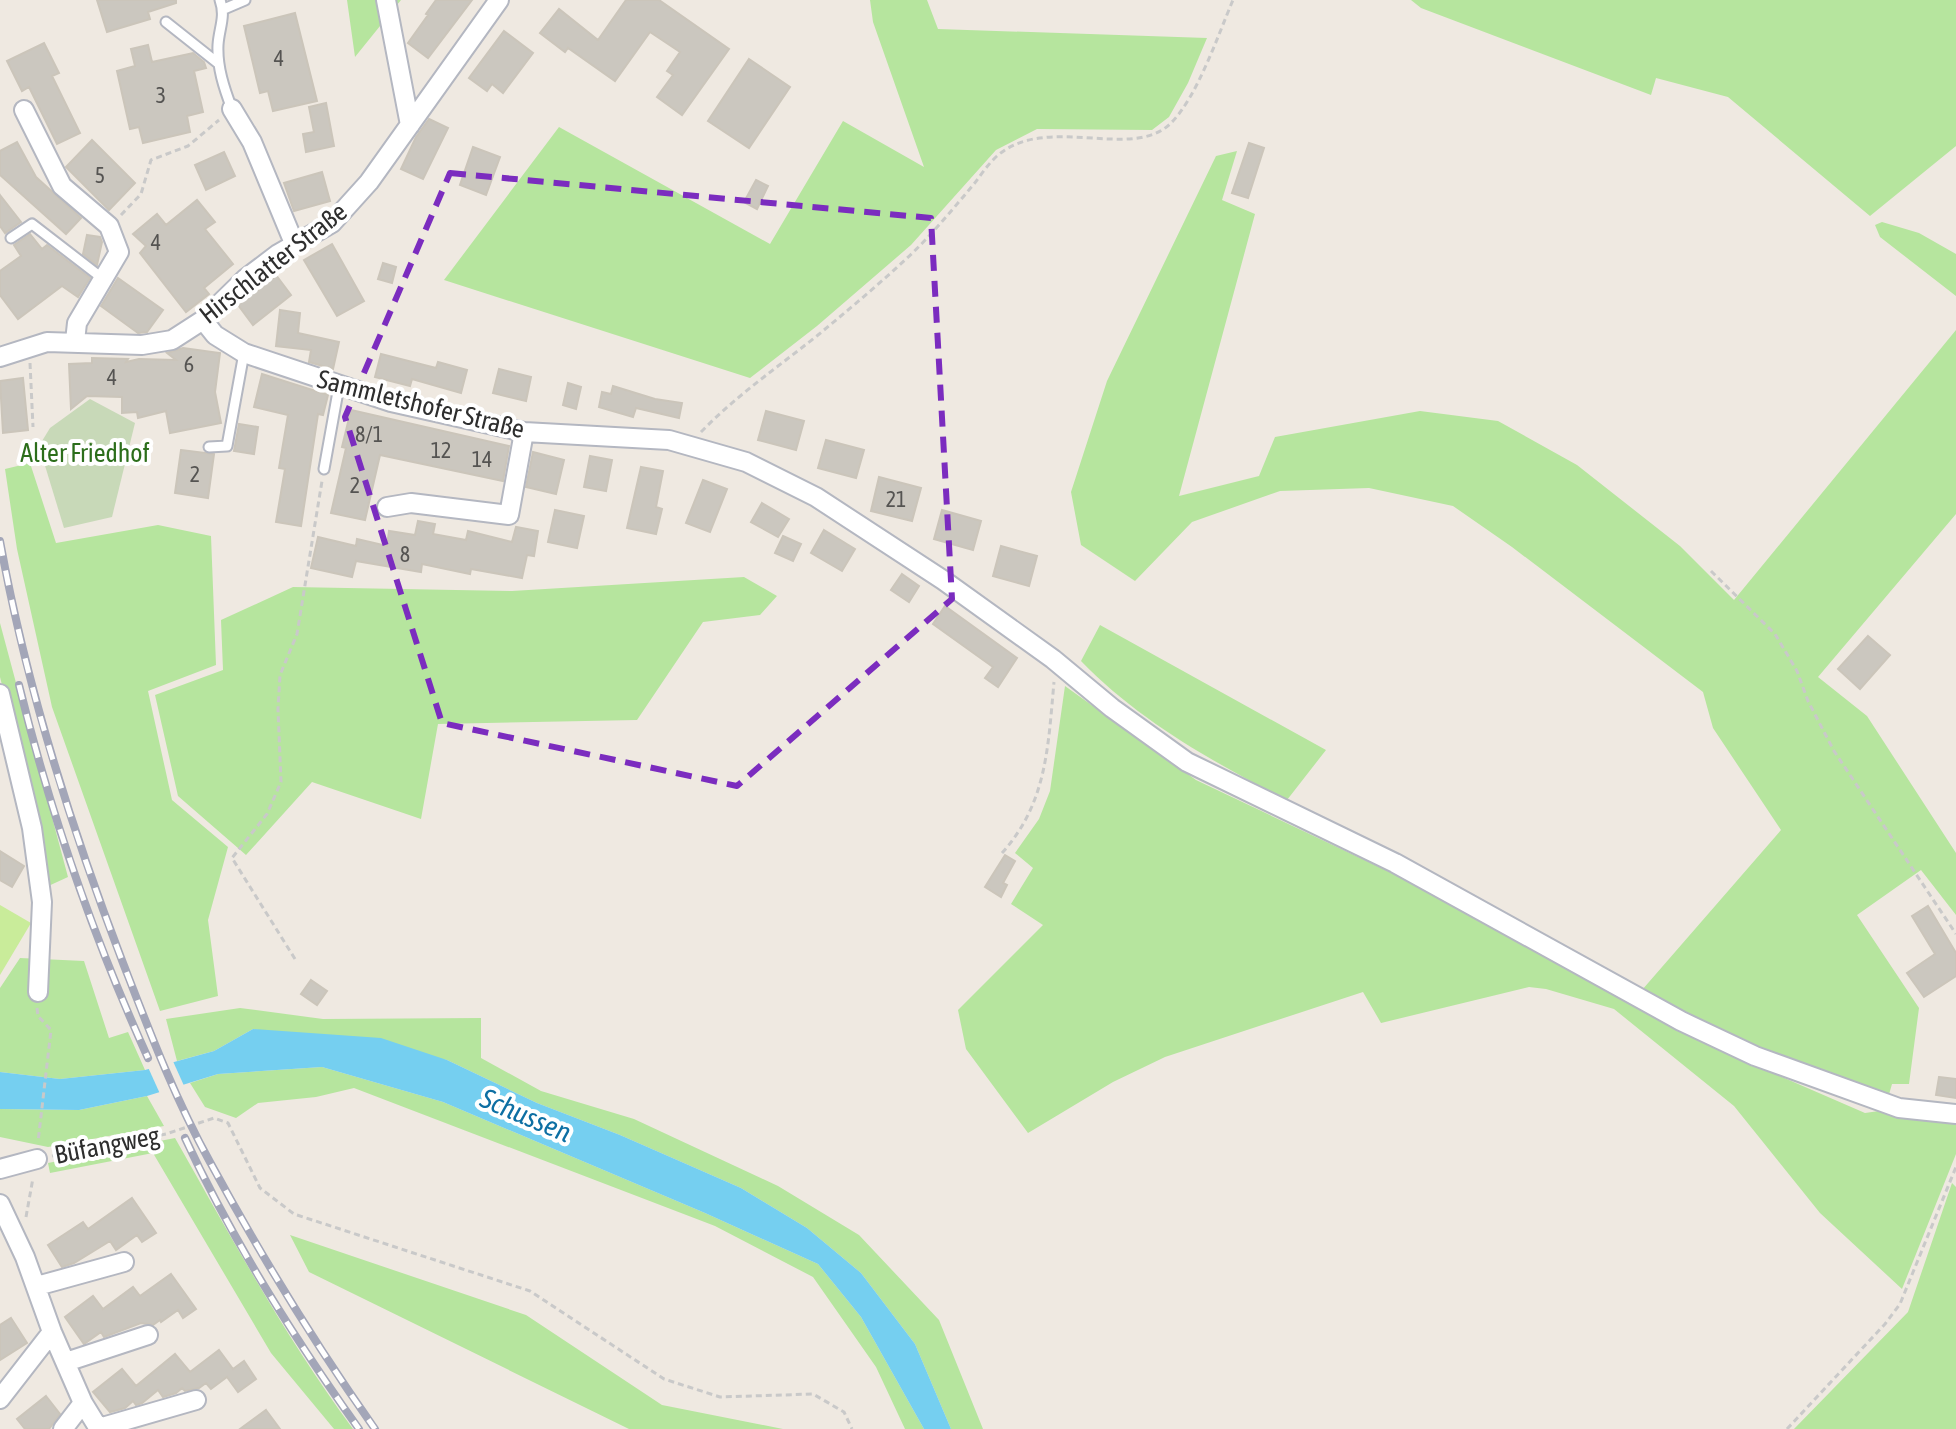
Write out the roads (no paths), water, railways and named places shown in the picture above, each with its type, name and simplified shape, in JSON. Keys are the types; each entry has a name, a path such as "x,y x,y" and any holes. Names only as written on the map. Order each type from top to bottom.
{"street":[{"path":"386,0 410,125"},
{"name":"Hirschlatter Straße","path":"0,357 47,342 142,345 172,340 203,320 245,279 294,243 332,223 369,182 499,0"},
{"path":"232,109 252,142 294,243"},
{"path":"24,110 62,186 109,226 119,252 77,323 75,341"},
{"name":"Sammletshofer Straße","path":"203,320 215,335 244,353 391,402 524,432 669,440 746,462 816,497 943,580 1053,659 1112,708 1187,762 1395,863 1681,1021 1755,1056 1899,1108 1956,1114"},
{"path":"387,507 411,503 509,515 524,432"},
{"path":"0,694 32,828 42,902 38,992"},
{"name":"Büfangweg","path":"0,1169 37,1159"},
{"path":"0,1204 37,1286 52,1332 83,1403 99,1428 196,1400"},
{"path":"37,1286 124,1262"},
{"path":"0,1399 52,1332"},
{"path":"66,1362 148,1335"},
{"path":"63,1429 83,1403"}],"lane":[{"path":"232,109 219,64 218,42 224,24 222,5 245,0"},
{"path":"166,22 219,64"},
{"path":"11,238 32,224 102,278"},
{"path":"209,447 227,446 244,353"},
{"path":"324,469 339,386"}],"water":[{"name":"Schussen","path":"253,1029 381,1038 447,1060 537,1103 741,1188 807,1228 861,1273 915,1344 951,1429 924,1429 861,1317 818,1264 443,1102 322,1067 218,1074 147,1096 79,1110 0,1109 0,1072 60,1079 145,1070 214,1051"}],"railway":[{"path":"0,541 23,649 51,755 104,911 163,1064 197,1138 248,1231 375,1429"},
{"path":"19,685 75,874 109,967 148,1058"},
{"path":"185,1138 265,1288 359,1429"}],"park label":[{"name":"Alter Friedhof","path":"85,453"}]}
